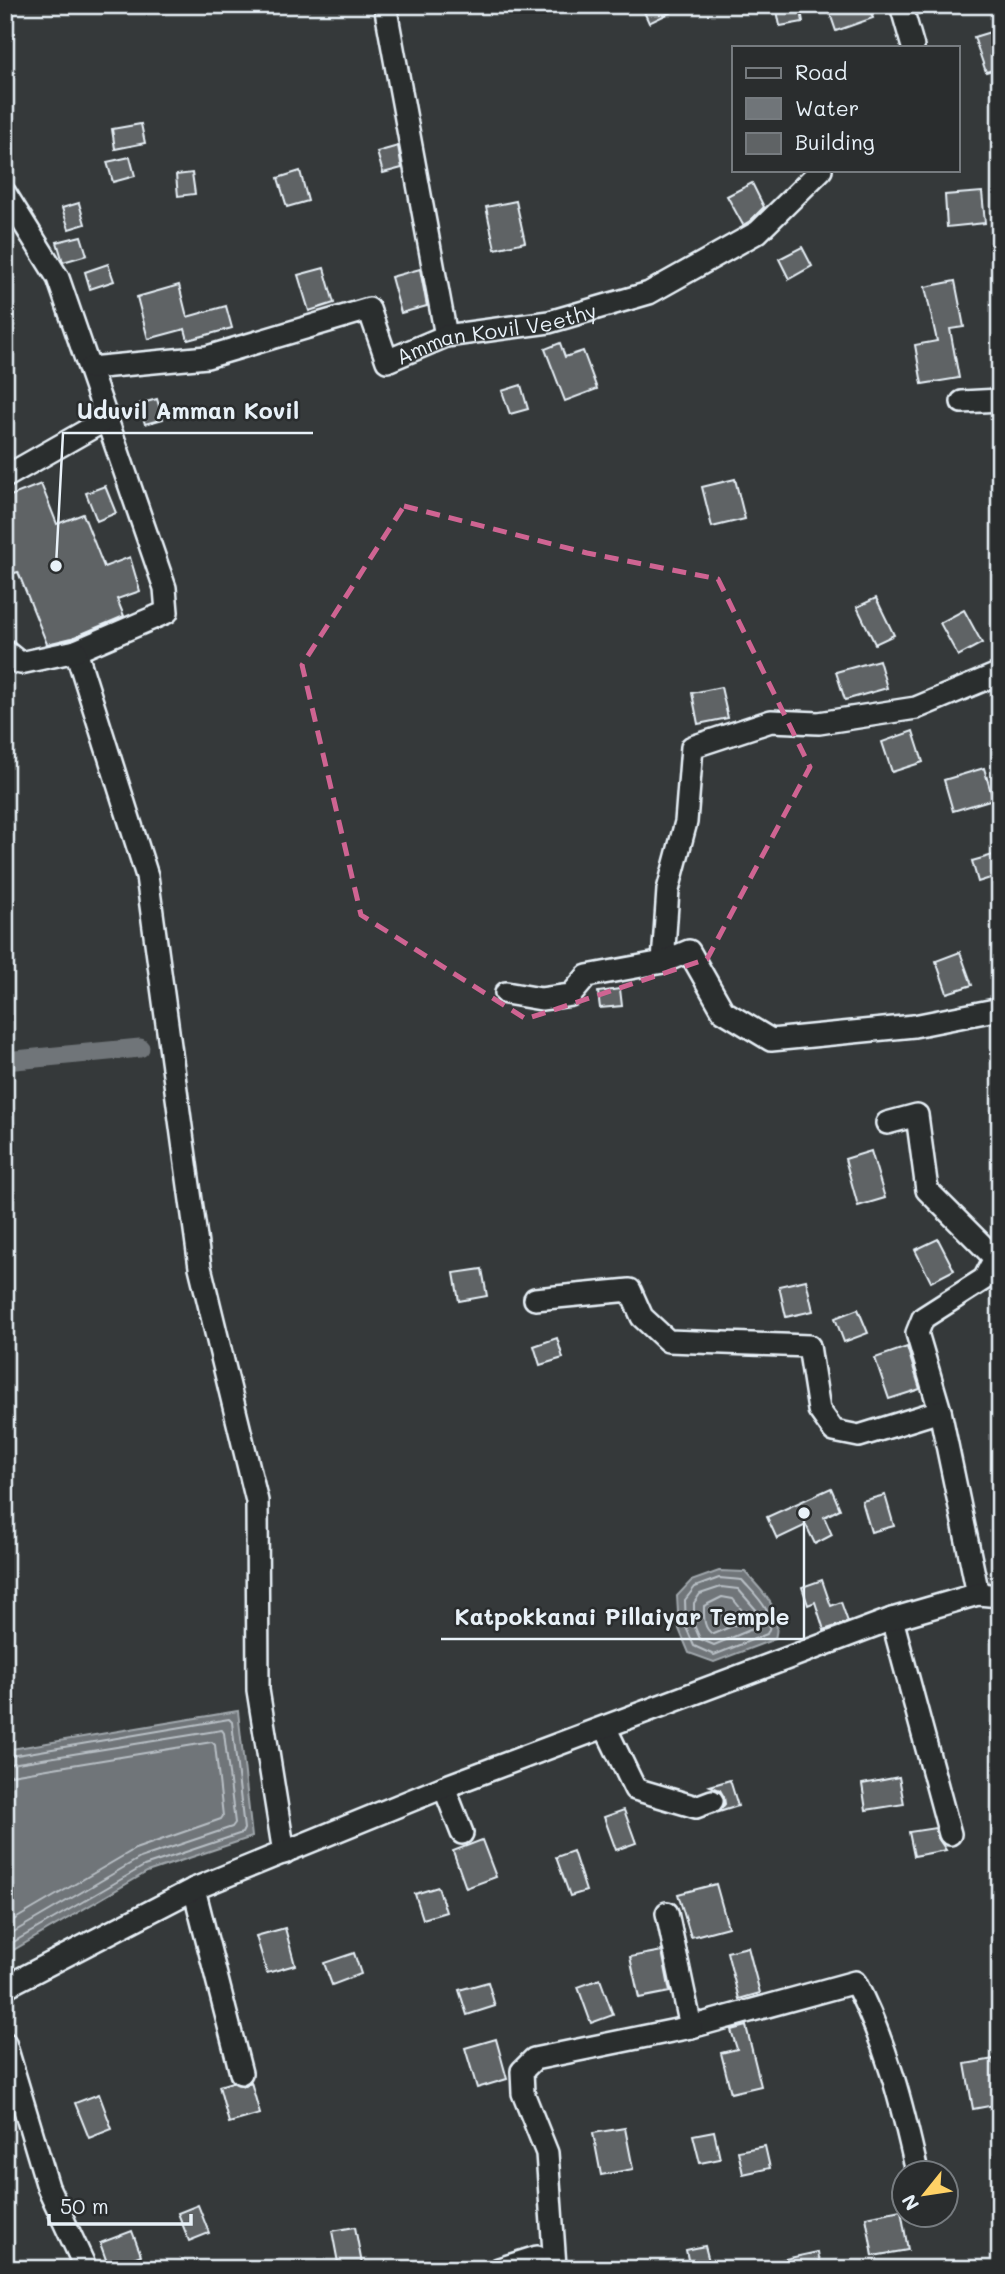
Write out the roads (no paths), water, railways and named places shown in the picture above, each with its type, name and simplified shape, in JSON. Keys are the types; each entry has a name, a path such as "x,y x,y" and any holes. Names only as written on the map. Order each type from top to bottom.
{"street":[{"path":"385,5 446,336"},
{"path":"901,5 913,46"},
{"name":"Amman Kovil Veethy","path":"90,368 207,358 369,309 387,361 446,336 549,322 649,293 758,232 819,172"},
{"path":"5,193 58,278 165,588 167,612 76,652 20,663 5,651"},
{"path":"962,402 1000,400"},
{"path":"5,477 107,419"},
{"path":"76,652 147,876 200,1267 257,1501 258,1690 284,1853"},
{"path":"663,962 668,890 686,822 692,747 771,721 819,723 916,708 1000,673"},
{"path":"506,993 541,999 571,995 587,976 663,962 689,951 723,1011 771,1040 914,1026 1000,1009"},
{"path":"5,1987 194,1889 444,1787 892,1619 989,1595 917,1333 923,1318 984,1279 995,1258 927,1191 917,1115 887,1123"},
{"path":"536,1298 630,1290 642,1317 668,1341 809,1346 819,1410 834,1431 859,1436 940,1411"},
{"path":"892,1619 950,1834"},
{"path":"605,1727 635,1789 696,1807 712,1801"},
{"path":"444,1787 463,1833"},
{"path":"194,1889 241,2073"},
{"path":"667,1913 691,2027"},
{"path":"557,2267 547,2152 523,2093 522,2071 534,2059 691,2027 855,1983 876,2024 902,2103 914,2158"},
{"path":"5,2043 48,2187 86,2269"},
{"path":"499,2269 537,2257 557,2267"}],"water":[{"path":"719,1571 745,1572 770,1602 777,1628 775,1639 714,1662 689,1653 679,1629 677,1596 691,1581"},
{"path":"238,1711 252,1837 147,1872 5,1955 5,1750"}],"waterway":[{"path":"5,1061 140,1048"}],"place":[{"name":"Uduvil Amman Kovil","path":"56,566"},
{"name":"Katpokkanai Pillaiyar Temple","path":"804,1513"}]}
